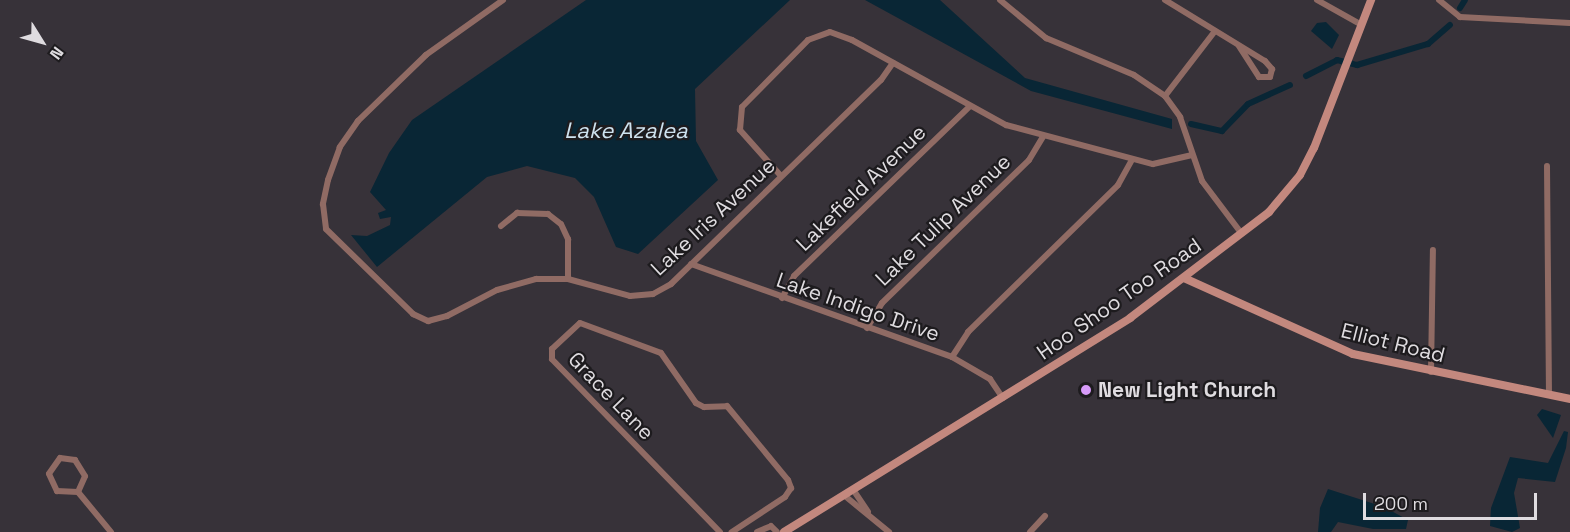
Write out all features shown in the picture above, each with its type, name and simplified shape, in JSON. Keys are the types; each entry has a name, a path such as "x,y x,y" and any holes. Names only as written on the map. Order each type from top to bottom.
{"street":[{"name":"Lake Iris Avenue","path":"503,0 426,55 358,121 340,147 328,180 323,204 326,229 413,314 428,321 519,282 568,279 644,296 671,284 893,63"},
{"path":"1000,0 1046,37 1130,73 1165,96 1180,117 1191,155 1211,196 1242,234"},
{"path":"1165,0 1269,63 1273,72 1270,77 1259,77 1239,46"},
{"path":"1317,0 1362,25"},
{"name":"Hoo Shoo Too Road","path":"784,532 854,491 1130,318 1269,212 1300,175 1348,64 1371,0"},
{"path":"1438,0 1460,17 1570,23"},
{"path":"1165,96 1215,31"},
{"path":"781,176 740,130 738,118 748,98 818,34 839,34 1006,125 1132,160 1164,164 1191,155"},
{"name":"Lakefield Avenue","path":"782,298 794,276 970,106"},
{"name":"Lake Tulip Avenue","path":"867,328 882,303 1029,160 1043,137"},
{"path":"952,357 968,332 1118,185 1132,160"},
{"path":"1547,166 1549,395"},
{"path":"501,226 517,213 548,214 561,224 568,239 568,279"},
{"path":"1431,372 1433,250"},
{"name":"Lake Indigo Drive","path":"691,264 952,357 990,379 1003,398"},
{"name":"Elliot Road","path":"1184,278 1336,349 1431,372 1570,399"},
{"name":"Grace Lane","path":"720,532 552,359 552,349 580,323 661,353 696,403 704,407 724,405 743,426 790,488 785,497 732,532"},
{"path":"78,492 85,476 75,460 60,458 49,474 57,491 78,492 111,532"},
{"path":"854,491 868,512 890,532"},
{"path":"845,496 860,510 868,512"},
{"path":"1030,532 1045,516"},
{"path":"747,524 751,532"},
{"path":"757,532 771,526 777,532"}],"water":[{"name":"Lake Azalea","path":"586,0 790,0 695,89 696,141 718,180 638,254 616,247 594,197 575,178 527,166 487,177 377,267 351,235 367,236 390,225 391,217 380,219 378,213 386,210 370,192 389,153 412,120"},
{"path":"865,0 940,0 1025,78 1172,119 1172,129 1031,91"},
{"path":"1326,22 1339,35 1332,49 1311,31 1317,23"},
{"path":"1542,409 1561,415 1553,438 1537,415"},
{"path":"1564,431 1568,432 1566,448 1555,482 1518,478 1514,493 1520,528 1512,532 1490,526 1491,508 1510,457 1548,463"},
{"path":"1328,489 1384,507 1408,520 1406,529 1373,529 1338,522 1331,532 1318,532 1320,508"}],"waterway":[{"path":"1460,8 1465,0"},
{"path":"1306,76 1337,60 1357,65 1428,44 1450,25"},
{"path":"1191,124 1222,131 1248,104 1290,85"}],"place":[{"name":"New Light Church","path":"1086,390"}]}
